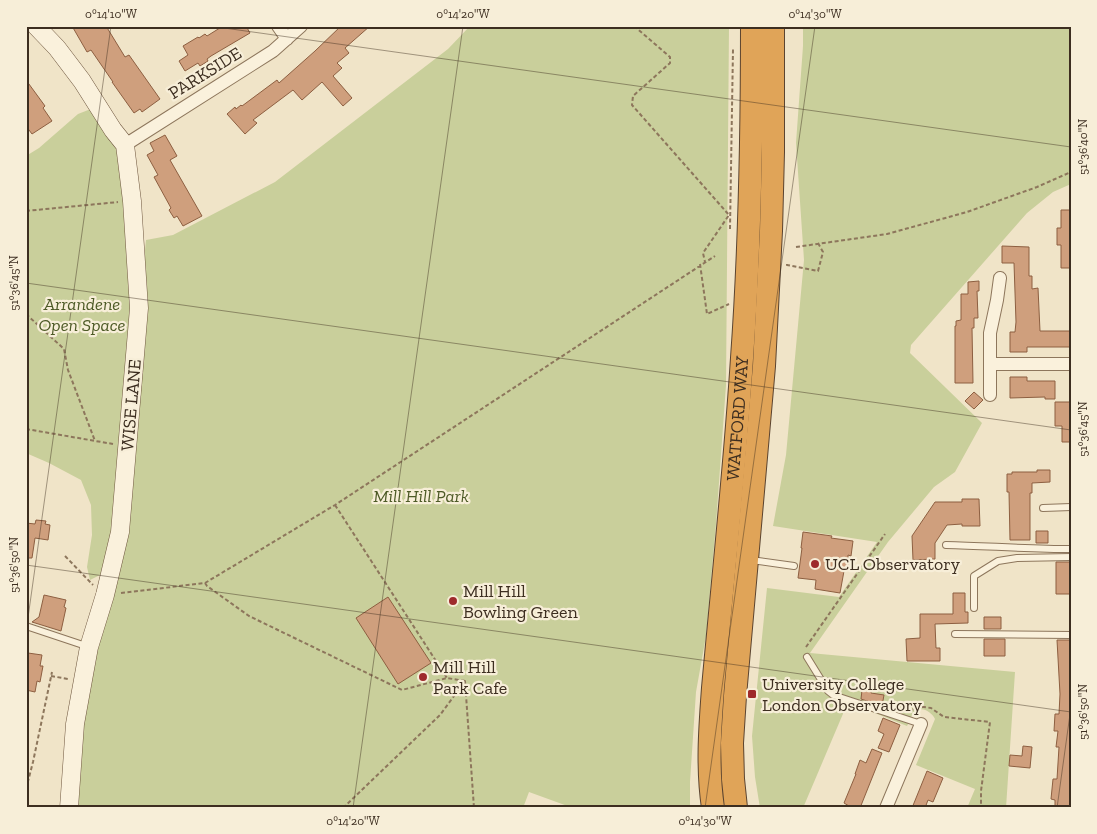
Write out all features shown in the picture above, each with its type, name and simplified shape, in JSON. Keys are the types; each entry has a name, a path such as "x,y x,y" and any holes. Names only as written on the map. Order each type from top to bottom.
{"highway":[{"name":"WATFORD WAY","path":"713,808 709,782 713,688 724,529 742,358 749,230 752,26"},
{"name":"WATFORD WAY","path":"736,808 733,779 734,696 764,366 771,231 773,26"}],"street":[{"path":"36,26 57,48 82,81 113,130 125,145"},
{"path":"278,26 287,39"},
{"name":"PARKSIDE","path":"125,145 273,51 301,26"},
{"name":"WISE LANE","path":"68,808 76,724 89,647 105,595 120,532 139,308 132,201 125,145"},
{"path":"990,395 990,333 1000,278"},
{"path":"990,364 1071,364"},
{"path":"886,808 921,724"}],"lane":[{"path":"1043,508 1071,507"},
{"path":"946,545 1071,549"},
{"path":"974,608 974,576 998,561 1018,558 1071,557"},
{"path":"747,560 794,566"},
{"path":"26,626 89,647"},
{"path":"955,634 1071,635"},
{"path":"807,657 828,691 833,695 921,724"}],"path":[{"path":"634,26 670,57 670,63 633,96 632,105 729,215 703,253 705,262"},
{"path":"730,234 734,46"},
{"path":"796,247 887,234 967,212 1037,187 1071,172"},
{"path":"26,211 132,201"},
{"path":"787,265 818,272 823,252 818,243"},
{"path":"65,556 91,584 105,595 205,583 335,505 700,264 715,256"},
{"path":"700,264 707,314 729,304"},
{"path":"26,314 64,349 68,370 95,440"},
{"path":"26,429 127,446"},
{"path":"335,505 447,678"},
{"path":"807,657 806,647 885,534"},
{"path":"205,583 249,616 402,690 447,678 465,681"},
{"path":"26,789 52,672"},
{"path":"51,676 67,679"},
{"path":"343,808 440,715 465,681"},
{"path":"465,681 474,808"},
{"path":"904,719 909,712 917,707 924,707 931,708 944,717 990,722 981,791 981,808"}],"green space":[{"name":"Mill Hill Park","path":"470,26 729,26 726,385 706,636 696,692 690,808 573,808 529,792 523,808 68,808 113,521 102,574 90,580 87,567 92,535 91,505 81,480 26,453 26,156 39,148 78,114 101,105 128,146 139,313 146,240 173,235 275,182 448,49"},
{"path":"803,26 1071,26 1071,184 1053,192 1027,213 911,345 910,353 982,423 955,472 934,487 888,542 810,653 1015,672 1006,808 967,808 975,789 916,765 935,719 931,713 921,709 918,710 911,716 907,726 848,702 803,808 760,808 755,777 752,736 767,588 839,597 877,542 773,526 786,455 804,260 796,143"}],"building":[{"path":"72,26 106,26 125,57 129,55 160,99 142,112 140,109 134,113 91,50 87,52"},
{"path":"223,26 246,26 250,33 211,56 207,59 208,61 200,66 198,63 185,71 179,61 188,55 183,46 205,34 207,36"},
{"path":"341,26 370,26 345,48 349,53 337,63 342,68 333,76 352,98 343,106 322,82 302,100 293,90 253,120 257,123 245,134 227,114 235,107 236,109 242,106 277,80 279,83"},
{"path":"26,80 45,106 43,108 52,121 32,134 26,126"},
{"path":"165,135 177,156 170,160 202,216 183,226 177,216 174,218 169,210 171,208 154,177 158,175 147,155 154,151 150,143"},
{"path":"1061,210 1071,210 1071,268 1061,268 1061,245 1057,245 1057,228 1061,228"},
{"path":"1002,246 1029,247 1029,276 1032,276 1032,289 1038,288 1040,331 1071,331 1071,347 1027,347 1027,352 1010,352 1010,332 1015,332 1016,322 1014,263 1002,263"},
{"path":"979,281 979,291 977,291 978,318 974,318 974,328 972,328 973,383 955,383 955,326 956,321 961,320 961,294 968,294 968,282"},
{"path":"1010,377 1027,377 1027,381 1055,381 1055,399 1045,399 1045,397 1010,398"},
{"path":"974,392 983,400 974,409 965,401"},
{"path":"1055,402 1071,402 1071,442 1062,442 1062,426 1055,426"},
{"path":"1037,470 1050,470 1050,482 1032,483 1032,493 1030,493 1030,540 1010,540 1007,474 1012,474 1012,472 1037,472"},
{"path":"962,499 979,499 980,526 947,525 935,543 935,559 913,560 912,536 935,502 962,502"},
{"path":"36,520 46,521 45,524 50,525 48,540 35,538 32,558 26,558 26,523 35,524"},
{"path":"1036,531 1048,531 1048,543 1036,543"},
{"path":"803,532 853,541 851,556 848,555 848,565 844,571 840,593 815,589 816,580 798,578"},
{"path":"1056,562 1071,562 1071,594 1056,594"},
{"path":"953,593 965,593 965,612 968,612 968,623 935,624 936,648 940,648 940,661 907,661 906,639 920,638 920,614 953,614"},
{"path":"44,595 66,600 61,631 32,622 39,617"},
{"path":"388,597 431,663 398,684 356,618"},
{"path":"984,617 1001,617 1001,629 984,629"},
{"path":"984,639 1005,639 1005,656 984,656"},
{"path":"1057,640 1071,640 1071,808 1055,808 1055,800 1051,799 1053,779 1057,779 1059,747 1056,747 1058,731 1054,731 1055,714 1059,714 1060,694"},
{"path":"28,653 42,655 40,666 43,666 40,682 37,681 35,692 26,690 26,661"},
{"path":"863,681 872,682 871,693 884,695 882,706 861,699"},
{"path":"883,718 900,725 889,752 878,748 884,734 878,731"},
{"path":"1023,746 1032,747 1030,768 1009,766 1010,755 1022,756"},
{"path":"872,749 882,753 860,808 848,808 849,806 844,803 860,760 866,763"},
{"path":"927,771 943,778 933,802 928,800 925,808 912,808"}],"place":[{"name":"UCL Observatory","path":"815,564"},
{"name":"Mill Hill Bowling Green","path":"453,601"},
{"name":"Mill Hill Park Cafe","path":"423,677"},
{"name":"University College London Observatory","path":"752,694"}],"park label":[{"name":"Arrandene Open Space","path":"82,314"}]}
